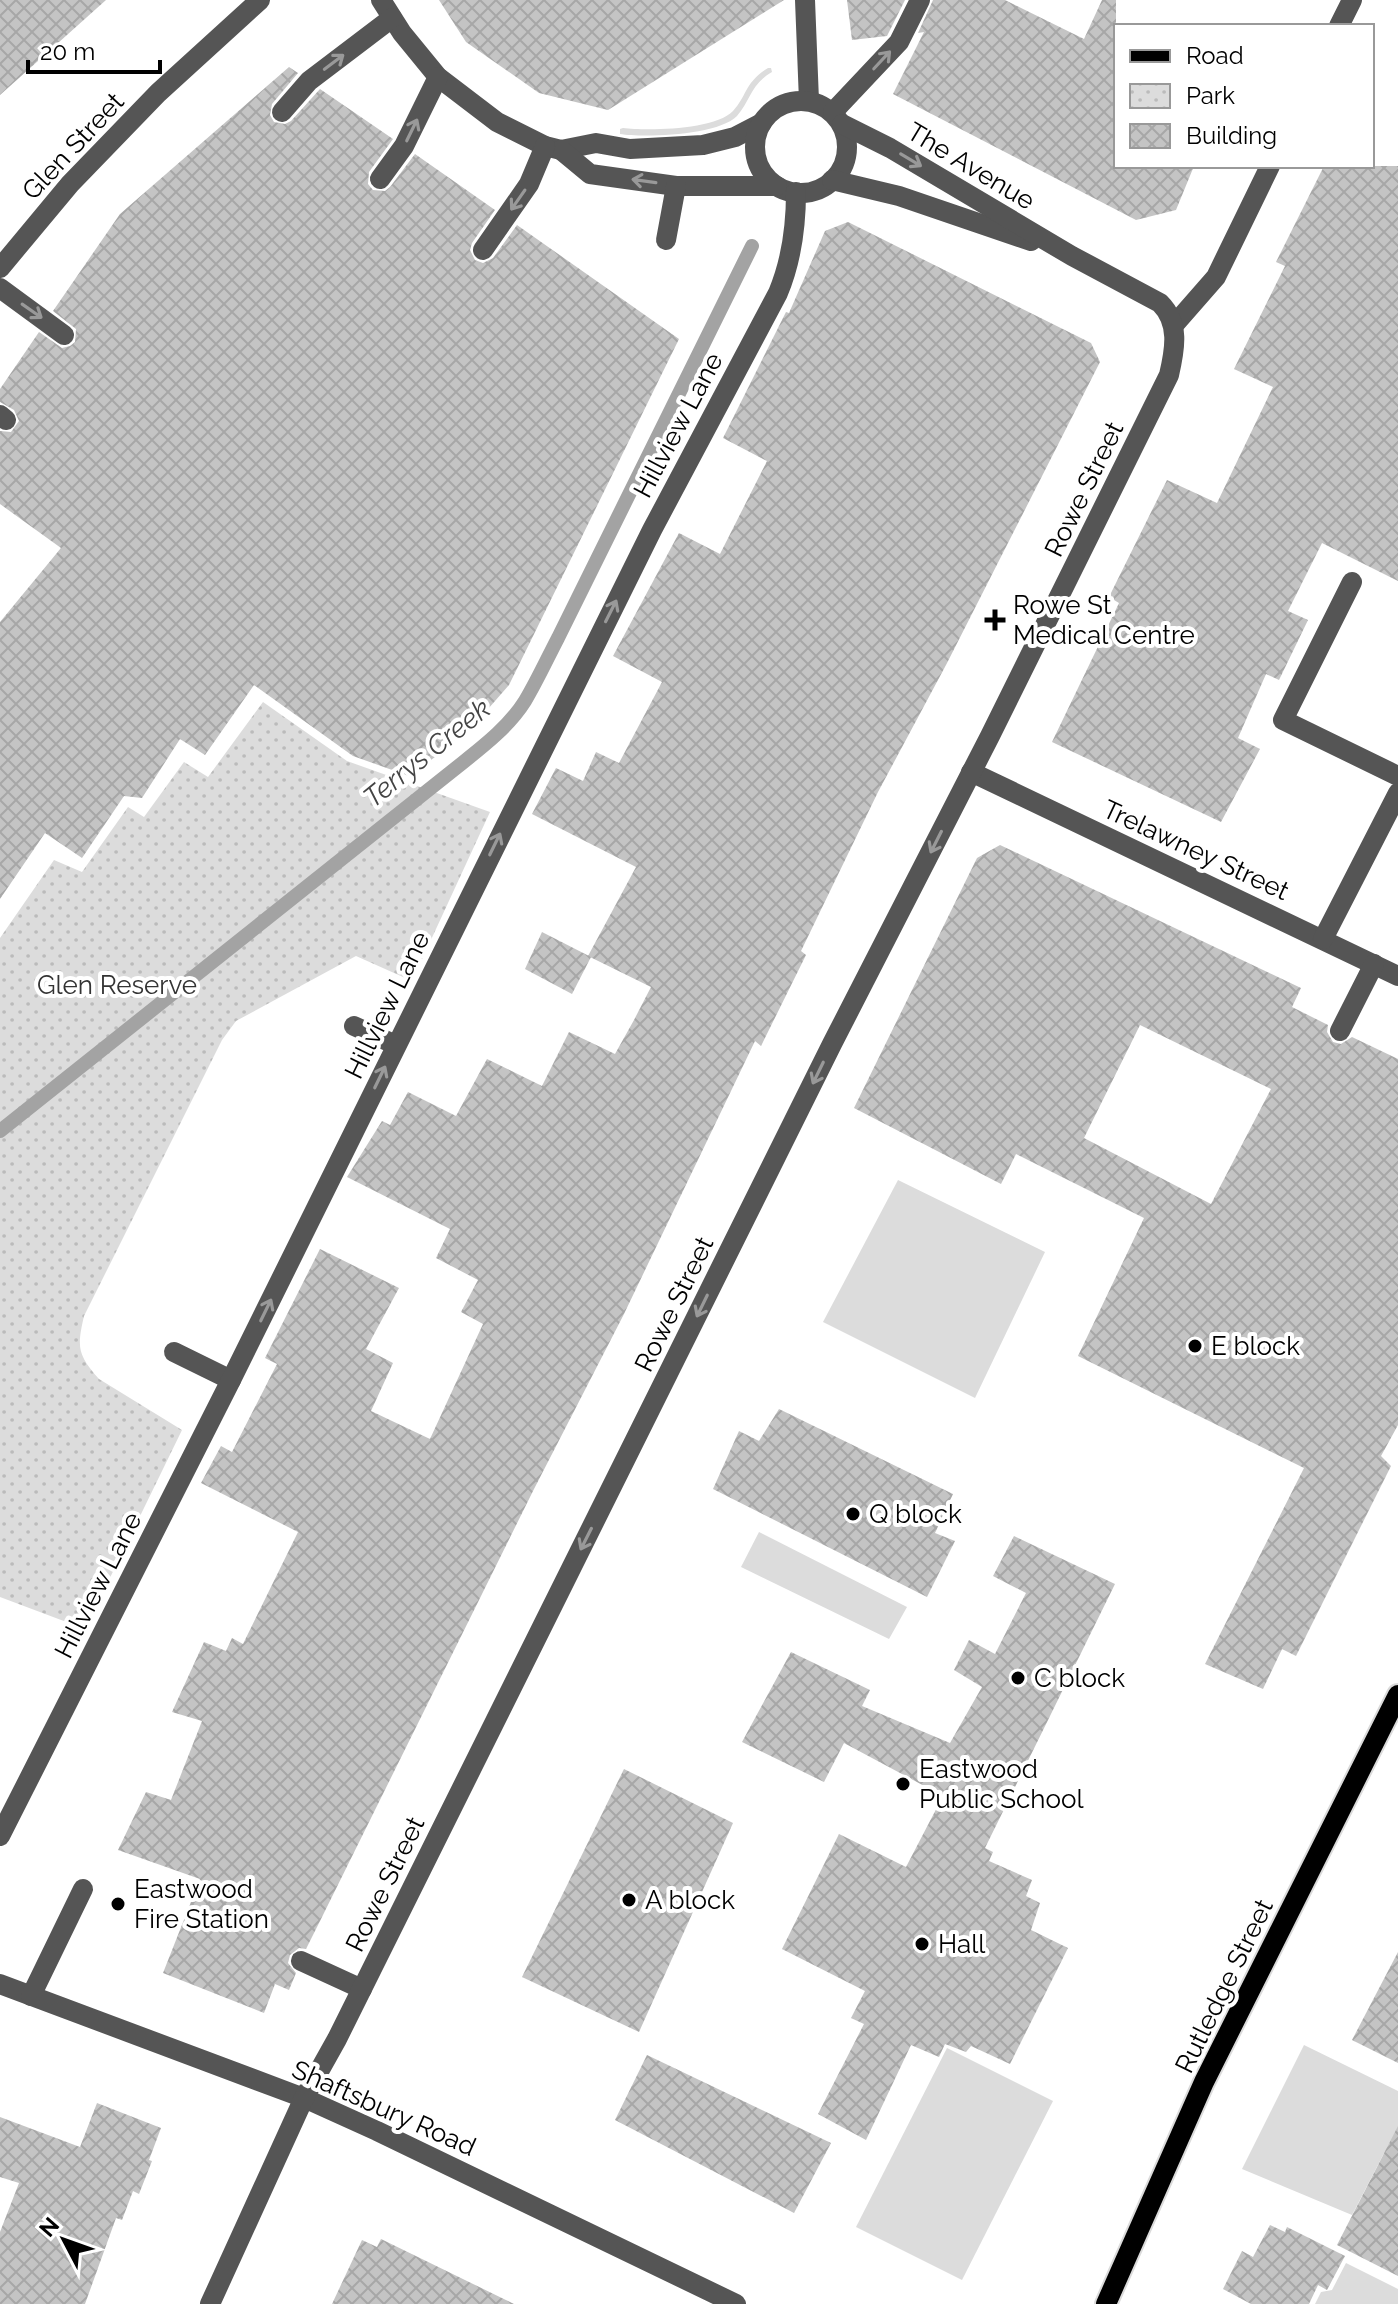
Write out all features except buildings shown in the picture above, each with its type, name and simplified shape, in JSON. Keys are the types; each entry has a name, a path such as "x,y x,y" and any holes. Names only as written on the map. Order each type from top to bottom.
{"main road":[{"name":"Rutledge Street","path":"1106,2304 1204,2082 1398,1695"}],"street":[{"name":"Glen Street","path":"0,268 81,172 158,93 260,0"},
{"path":"381,0 438,77 497,122 553,148 590,174 676,186 822,187 832,180 846,158 847,143 838,118 809,101 782,106 762,123 735,137 703,145 630,149 596,143 553,148 483,250"},
{"path":"805,0 809,101"},
{"path":"838,118 899,42 920,0"},
{"path":"1340,24 1352,0"},
{"path":"282,112 309,81 392,18"},
{"path":"380,179 404,146 438,77"},
{"name":"The Avenue","path":"838,118 1072,256 1160,303 1169,311 1174,325"},
{"path":"762,123 757,136 758,163 766,176 787,189"},
{"path":"1174,325 1216,277 1269,168"},
{"name":"The Avenue","path":"832,180 899,196 1072,256"},
{"path":"666,240 676,186"},
{"name":"Hillview Lane","path":"0,1836 231,1380 652,530 778,293 789,260 787,189"},
{"path":"0,288 64,335"},
{"name":"Rowe Street","path":"210,2304 304,2098 362,1989 1169,375 1175,349 1174,325"},
{"path":"1352,582 1283,720 1398,776"},
{"name":"Trelawney Street","path":"971,772 1398,976"},
{"path":"1323,939 1398,793"},
{"path":"1340,1031 1374,964"},
{"path":"354,1026 396,1045"},
{"path":"174,1352 231,1380"},
{"path":"31,1996 83,1889"},
{"path":"301,1961 362,1989"},
{"name":"Shaftsbury Road","path":"0,1984 304,2098 736,2304"}],"green space":[{"path":"768,68 772,72 759,82 742,110 728,122 681,134 620,134 623,128 680,128 724,117 733,111 755,79"},
{"name":"Glen Reserve","path":"263,702 347,761 490,812 412,981 356,956 236,1021 222,1040 84,1316 81,1350 86,1363 99,1379 182,1430 85,1629 0,1597 0,938 54,860 82,872 128,807 144,817 184,762 208,777"},
{"path":"898,1180 1045,1252 975,1398 823,1322"},
{"path":"759,1532 907,1607 889,1639 741,1567"},
{"path":"1304,2045 1398,2091 1398,2159 1384,2153 1352,2215 1242,2169"},
{"path":"947,2048 1053,2101 962,2280 856,2227"},
{"path":"1346,2263 1398,2289 1398,2304 1315,2304 1321,2292 1332,2290"}],"waterway":[{"name":"Terrys Creek","path":"0,1131 475,753 511,720 542,670 752,246"}],"place":[{"name":"Rowe St Medical Centre","path":"995,620"},
{"name":"E block","path":"1195,1346"},
{"name":"Q block","path":"853,1514"},
{"name":"C block","path":"1018,1678"},
{"name":"Eastwood Public School","path":"903,1784"},
{"name":"A block","path":"629,1900"},
{"name":"Eastwood Fire Station","path":"118,1904"},
{"name":"Hall","path":"922,1944"}]}
